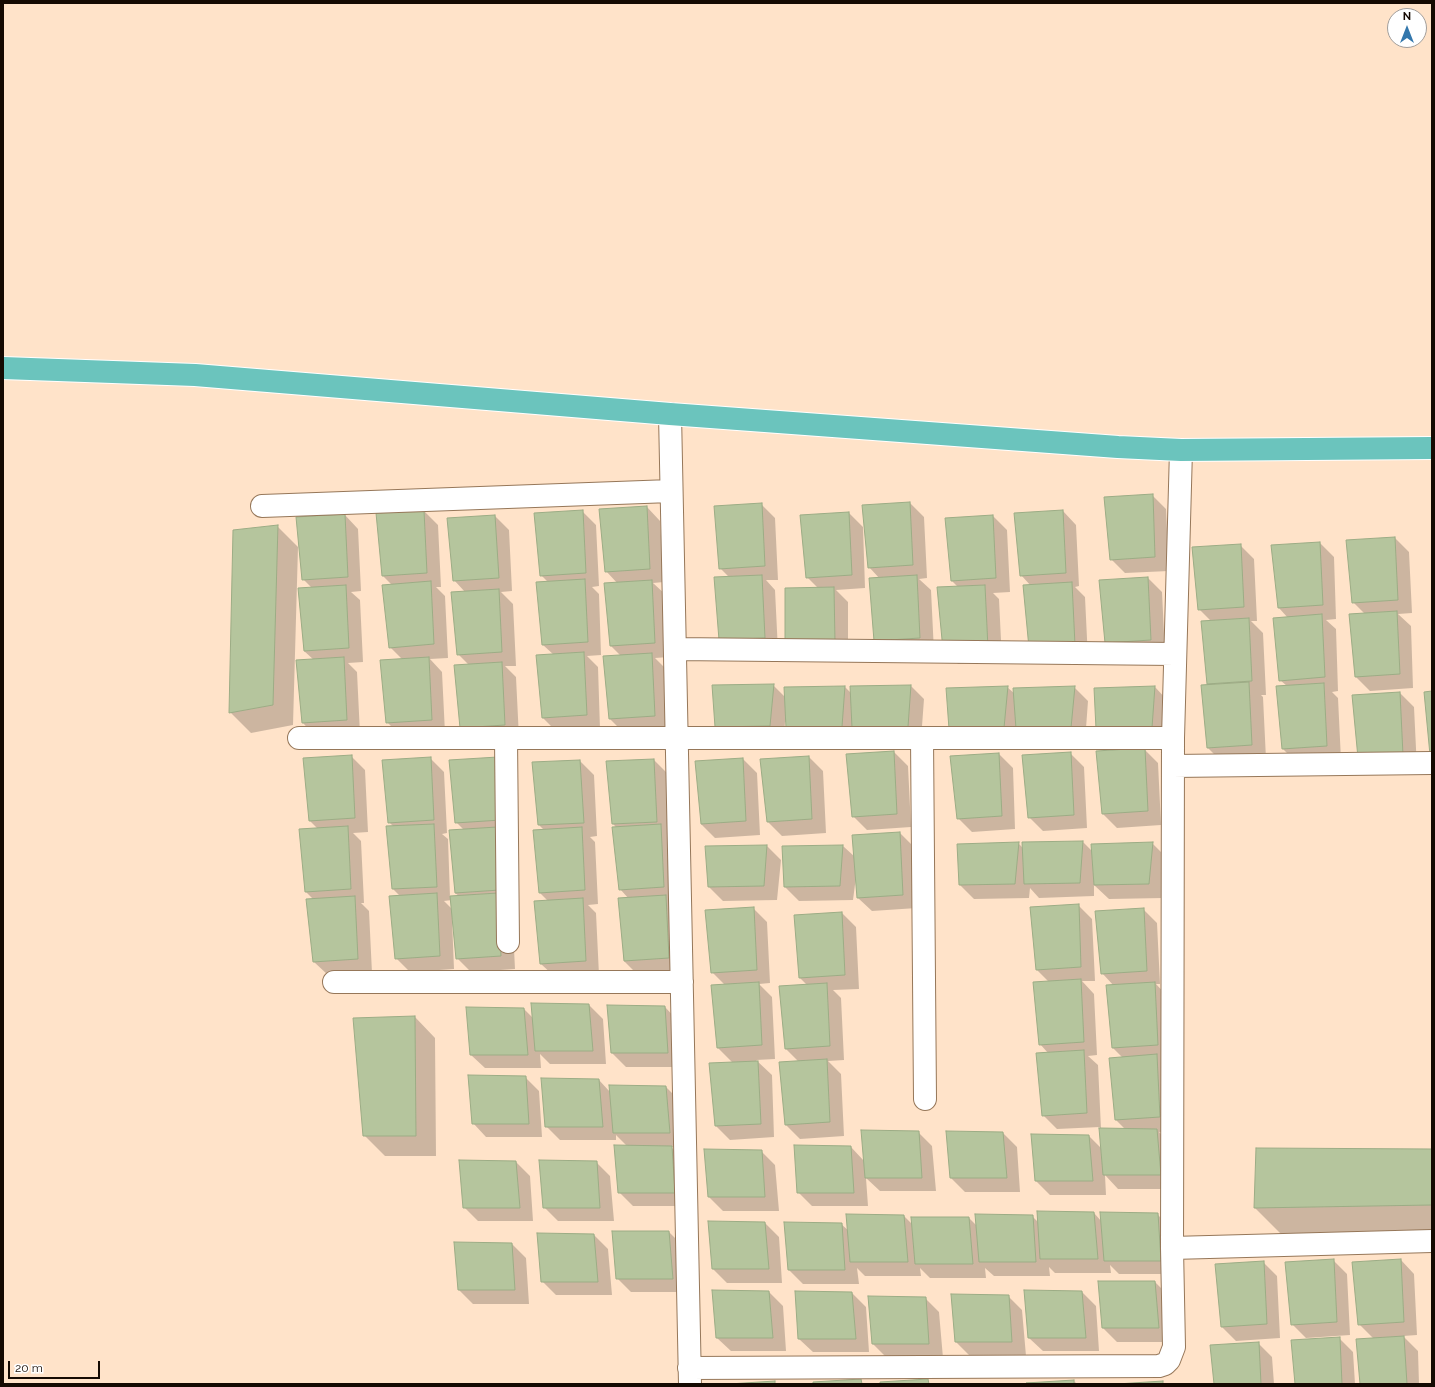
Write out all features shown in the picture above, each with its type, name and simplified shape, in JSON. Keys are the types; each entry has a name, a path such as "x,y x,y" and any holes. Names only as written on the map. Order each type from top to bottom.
{"main road":[{"path":"3,368 195,375 670,414 1118,447 1181,450 1432,448"}],"street":[{"path":"670,414 689,1376 1159,1366 1165,1364 1169,1360 1174,1347 1172,1248 1172,738 1181,450"},
{"path":"262,506 671,490"},
{"path":"675,649 1175,654"},
{"path":"299,738 1172,738"},
{"path":"506,738 508,942"},
{"path":"922,738 925,1099"},
{"path":"1172,766 1432,763"},
{"path":"334,982 682,982"},
{"path":"1172,1248 1432,1242"}],"building":[{"path":"1153,494 1155,557 1110,560 1104,497"},
{"path":"910,502 913,565 868,568 862,505"},
{"path":"762,503 765,566 719,569 714,506"},
{"path":"647,506 650,569 605,572 599,509"},
{"path":"424,510 427,573 382,576 376,513"},
{"path":"583,510 586,573 540,576 534,513"},
{"path":"1063,510 1066,573 1020,576 1014,513"},
{"path":"849,512 852,575 806,578 800,515"},
{"path":"345,514 348,577 302,580 296,517"},
{"path":"495,515 499,578 453,581 447,518"},
{"path":"993,515 996,578 951,581 945,518"},
{"path":"278,525 273,705 229,713 233,530"},
{"path":"1395,537 1398,600 1352,603 1346,540"},
{"path":"1320,542 1323,605 1278,608 1271,545"},
{"path":"1241,544 1244,607 1198,610 1192,547"},
{"path":"762,575 765,638 719,640 714,577"},
{"path":"917,575 920,638 874,641 869,578"},
{"path":"1148,577 1151,640 1105,643 1099,580"},
{"path":"585,579 588,642 542,645 536,582"},
{"path":"652,580 655,643 610,646 604,583"},
{"path":"431,581 434,644 389,648 382,585"},
{"path":"1072,582 1075,645 1029,648 1023,585"},
{"path":"346,585 349,648 304,651 298,588"},
{"path":"985,585 988,648 943,650 937,587"},
{"path":"834,587 835,642 785,643 785,588"},
{"path":"499,589 502,652 457,655 451,592"},
{"path":"1397,611 1400,674 1355,677 1349,614"},
{"path":"1322,614 1325,677 1279,681 1273,618"},
{"path":"1249,618 1252,681 1207,684 1201,621"},
{"path":"584,652 587,715 542,718 536,655"},
{"path":"652,653 655,716 609,719 603,656"},
{"path":"344,657 347,720 302,723 296,660"},
{"path":"429,657 432,720 386,723 380,660"},
{"path":"502,662 505,725 460,728 454,665"},
{"path":"1249,682 1252,745 1207,748 1201,685"},
{"path":"1324,683 1327,746 1282,749 1276,686"},
{"path":"774,684 770,726 715,727 712,685"},
{"path":"911,685 908,727 852,728 850,686"},
{"path":"845,686 842,727 786,728 784,687"},
{"path":"1008,686 1004,728 949,729 946,688"},
{"path":"1075,686 1071,728 1016,729 1013,688"},
{"path":"1155,686 1152,728 1096,729 1094,688"},
{"path":"1432,691 1432,755 1430,755 1424,692"},
{"path":"1400,692 1403,755 1358,758 1352,695"},
{"path":"1145,748 1148,811 1102,814 1096,751"},
{"path":"894,751 897,814 852,817 846,754"},
{"path":"1071,752 1074,815 1028,818 1022,755"},
{"path":"999,753 1002,816 957,819 950,756"},
{"path":"352,755 355,818 309,821 303,758"},
{"path":"809,756 812,819 767,822 760,759"},
{"path":"431,757 434,820 388,823 382,760"},
{"path":"498,757 501,820 455,823 449,760"},
{"path":"743,758 746,821 701,824 695,761"},
{"path":"654,759 657,822 612,824 606,761"},
{"path":"580,760 584,823 538,825 532,762"},
{"path":"434,824 437,887 392,889 386,826"},
{"path":"661,824 664,887 619,890 612,827"},
{"path":"348,826 351,889 305,892 299,829"},
{"path":"497,827 500,890 455,893 449,830"},
{"path":"582,827 585,890 539,893 533,830"},
{"path":"900,832 903,895 857,898 852,835"},
{"path":"1083,841 1080,883 1024,884 1022,842"},
{"path":"1019,842 1015,884 959,885 957,844"},
{"path":"1153,842 1149,884 1094,885 1091,844"},
{"path":"767,845 764,886 708,887 705,846"},
{"path":"843,845 840,886 784,887 782,846"},
{"path":"437,893 440,956 395,959 389,896"},
{"path":"498,893 501,956 456,959 450,896"},
{"path":"666,895 669,958 624,961 618,898"},
{"path":"355,896 358,959 313,962 306,899"},
{"path":"583,898 586,961 540,964 534,901"},
{"path":"1079,904 1081,967 1036,970 1030,907"},
{"path":"754,907 757,970 711,973 705,910"},
{"path":"1144,908 1147,971 1101,974 1095,911"},
{"path":"842,912 845,975 799,978 794,915"},
{"path":"1081,979 1084,1042 1039,1045 1033,982"},
{"path":"759,982 762,1045 717,1048 711,985"},
{"path":"1155,982 1158,1045 1112,1048 1106,985"},
{"path":"827,983 830,1046 785,1049 779,986"},
{"path":"531,1003 589,1004 593,1051 535,1051"},
{"path":"607,1005 665,1006 668,1053 611,1053"},
{"path":"466,1007 524,1008 528,1055 470,1055"},
{"path":"415,1016 416,1136 363,1136 353,1018"},
{"path":"1084,1050 1087,1113 1042,1116 1036,1053"},
{"path":"1157,1054 1160,1117 1115,1120 1109,1058"},
{"path":"827,1059 830,1122 785,1125 779,1062"},
{"path":"758,1061 761,1124 715,1126 709,1063"},
{"path":"468,1075 526,1076 529,1124 472,1124"},
{"path":"541,1078 599,1079 603,1127 545,1127"},
{"path":"609,1085 666,1086 670,1133 613,1133"},
{"path":"1099,1128 1157,1129 1161,1175 1103,1175"},
{"path":"861,1130 919,1131 922,1178 865,1178"},
{"path":"946,1131 1003,1132 1007,1178 950,1178"},
{"path":"1031,1134 1089,1135 1093,1181 1035,1181"},
{"path":"614,1145 672,1146 675,1193 618,1193"},
{"path":"794,1145 851,1146 854,1193 797,1193"},
{"path":"1256,1148 1432,1149 1432,1205 1254,1208"},
{"path":"704,1149 762,1150 765,1197 708,1197"},
{"path":"459,1160 516,1161 520,1208 463,1208"},
{"path":"539,1160 597,1161 600,1208 543,1208"},
{"path":"1037,1211 1094,1212 1098,1259 1040,1259"},
{"path":"1100,1212 1158,1213 1161,1261 1104,1261"},
{"path":"846,1214 904,1215 908,1262 850,1262"},
{"path":"975,1214 1033,1215 1036,1262 979,1262"},
{"path":"911,1217 969,1217 973,1264 915,1264"},
{"path":"708,1221 765,1222 769,1269 712,1269"},
{"path":"784,1222 842,1223 845,1270 788,1270"},
{"path":"612,1231 669,1231 673,1279 616,1279"},
{"path":"537,1233 594,1234 598,1282 541,1282"},
{"path":"454,1242 512,1243 515,1290 458,1290"},
{"path":"1334,1259 1337,1322 1291,1325 1285,1262"},
{"path":"1401,1259 1404,1322 1358,1325 1352,1262"},
{"path":"1264,1261 1267,1324 1221,1327 1215,1264"},
{"path":"1098,1281 1155,1281 1159,1328 1102,1328"},
{"path":"712,1290 769,1291 773,1338 716,1338"},
{"path":"1024,1290 1082,1291 1086,1338 1028,1338"},
{"path":"795,1291 852,1292 856,1339 798,1339"},
{"path":"951,1294 1009,1295 1012,1342 955,1342"},
{"path":"868,1296 926,1297 929,1344 872,1344"},
{"path":"1404,1336 1407,1384 1360,1384 1356,1339"},
{"path":"1340,1337 1342,1384 1295,1384 1291,1340"},
{"path":"1259,1342 1261,1384 1214,1384 1210,1345"},
{"path":"861,1379 862,1384 813,1384 813,1382"},
{"path":"928,1379 929,1384 880,1384 880,1382"},
{"path":"1074,1380 1074,1384 1026,1383"},
{"path":"775,1381 775,1384 729,1384"},
{"path":"1163,1381 1163,1384 1117,1384"}]}
